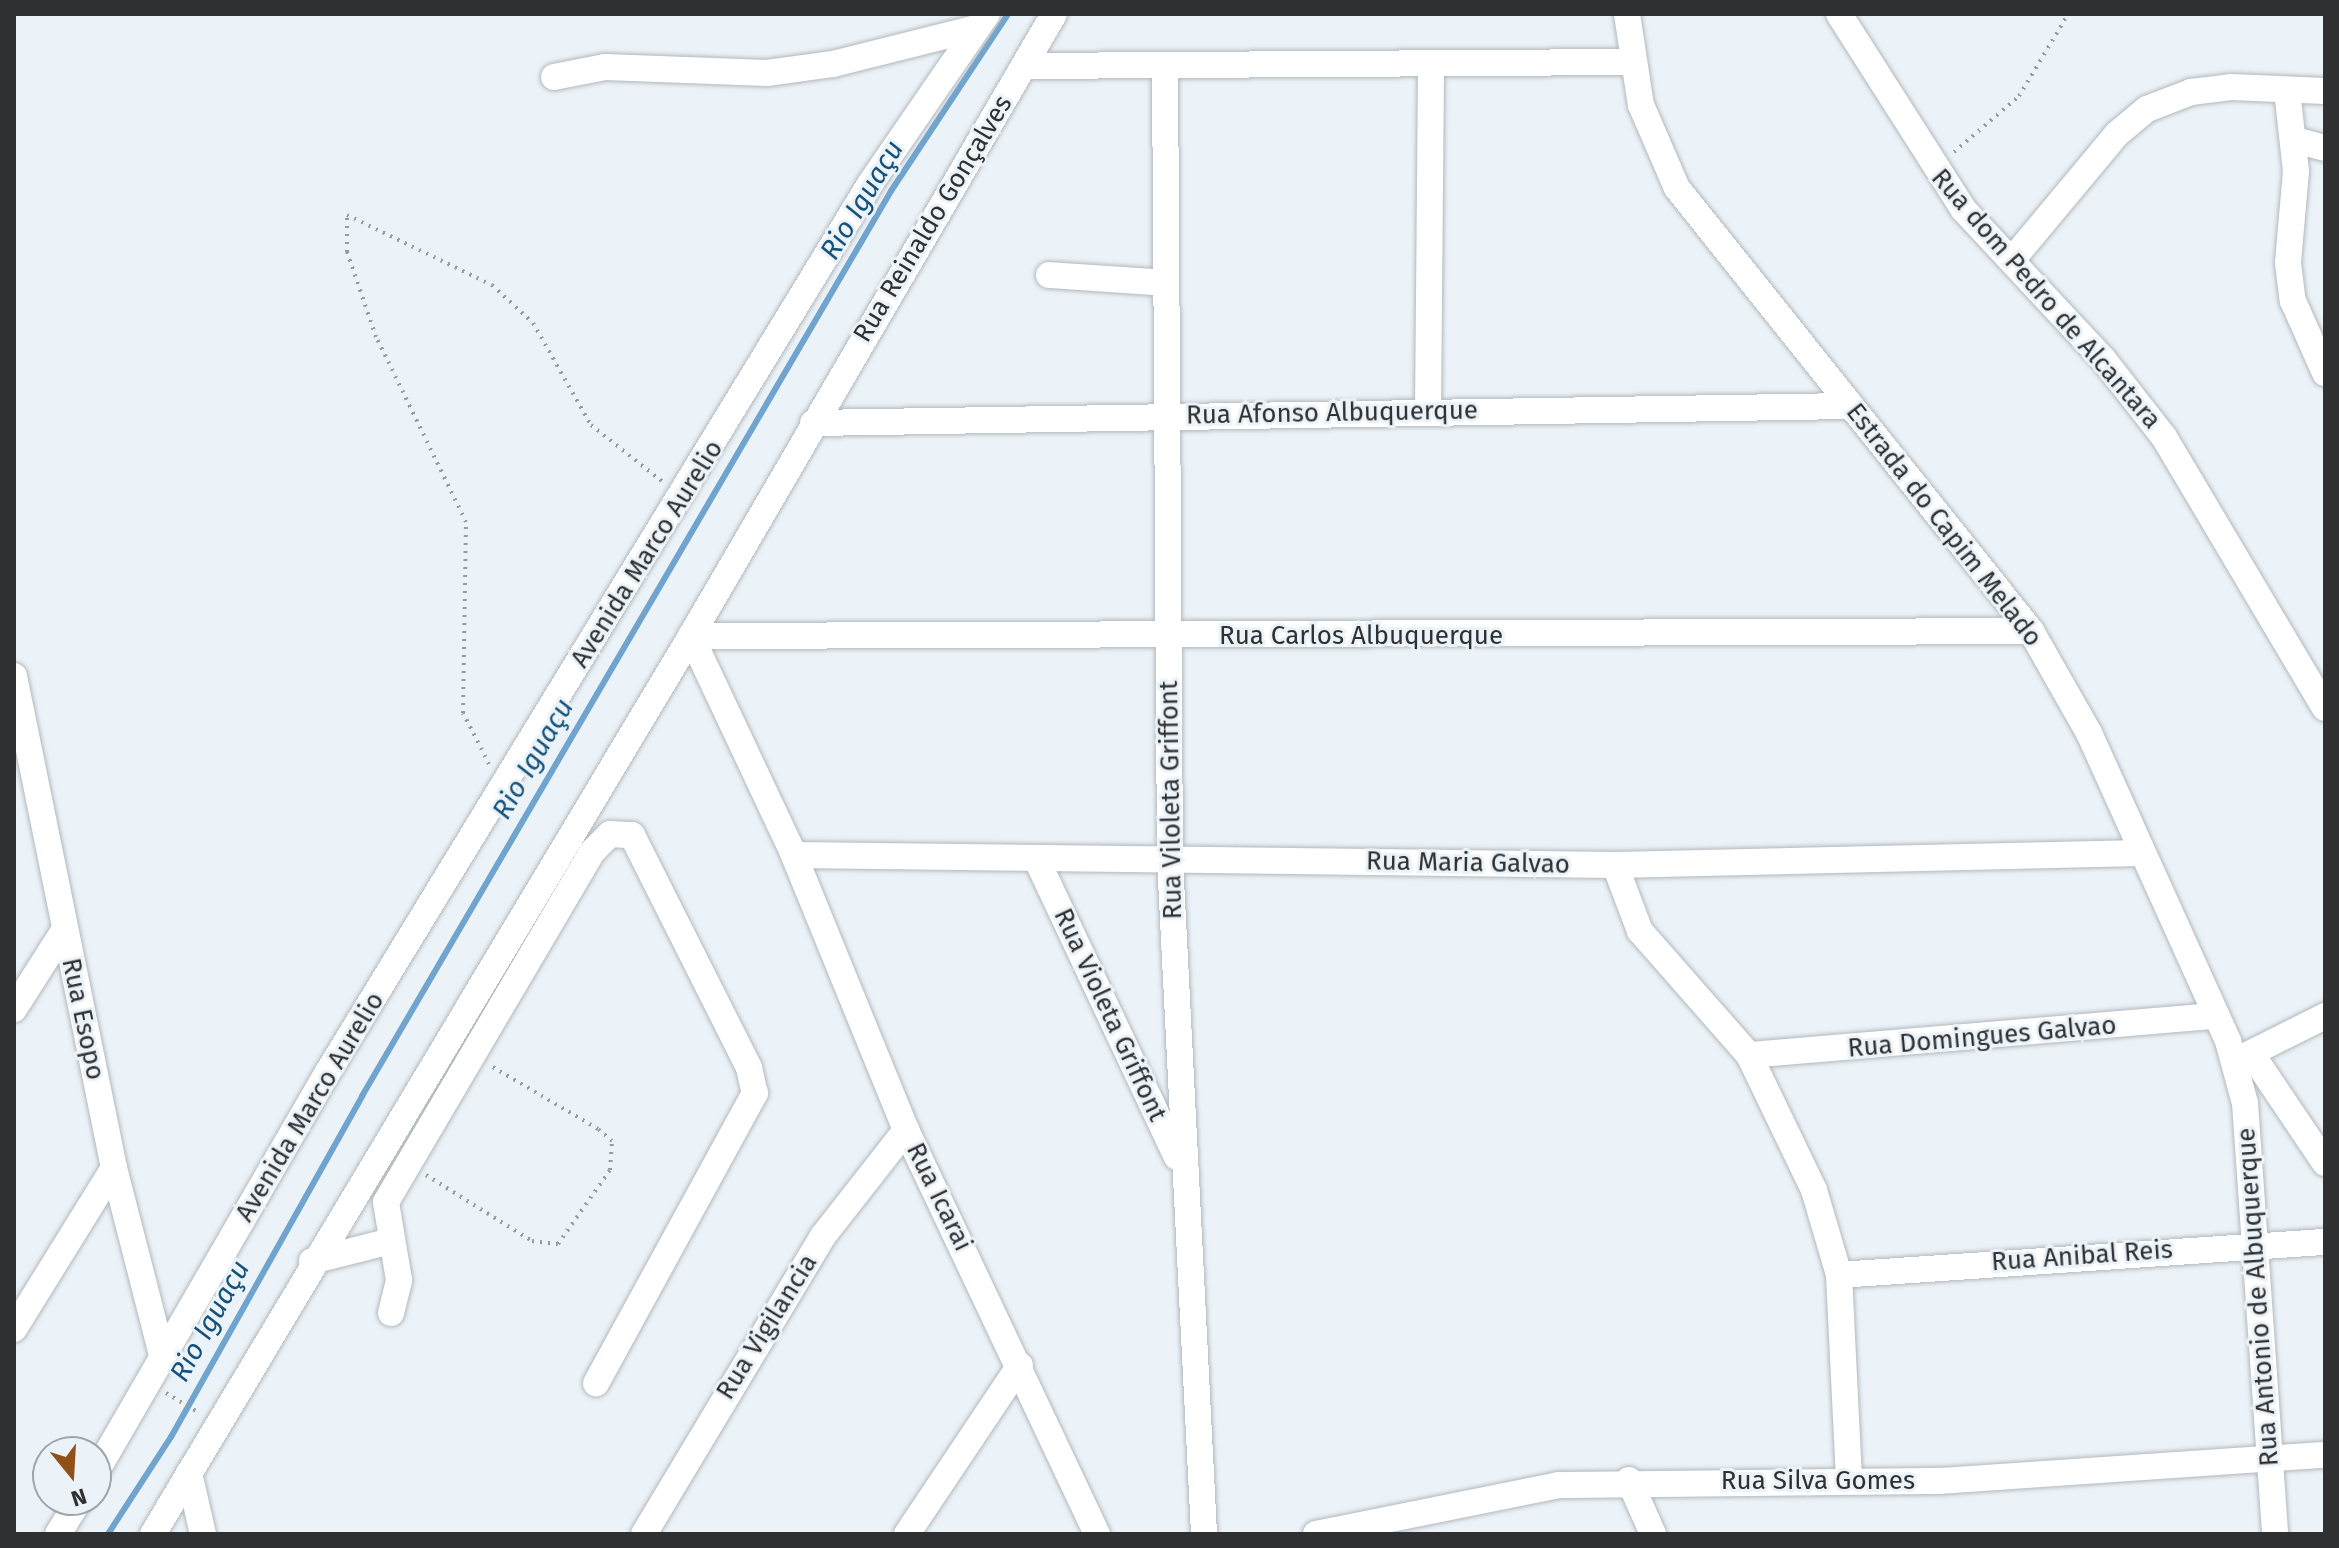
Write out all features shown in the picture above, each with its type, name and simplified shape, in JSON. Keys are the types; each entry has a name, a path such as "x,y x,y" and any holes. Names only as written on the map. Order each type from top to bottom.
{"street":[{"name":"Rua Reinaldo Gonçalves","path":"312,1261 691,636 1054,14"},
{"name":"Estrada do Capim Melado","path":"1627,14 1630,62 1677,188 2031,631 2089,733 2216,1016 2244,1058 2325,1163"},
{"name":"Rua dom Pedro de Alcantara","path":"1839,14 1931,166 2164,437 2325,708"},
{"path":"554,77 605,67 767,73 833,64 982,21"},
{"name":"Avenida Marco Aurelio","path":"112,1445 504,785 870,184 982,21"},
{"path":"1024,66 1630,62"},
{"path":"1428,413 1431,64"},
{"name":"Rua Viloleta Griffont","path":"1165,65 1170,860 1183,1170 1204,1534"},
{"path":"2287,90 2295,140 2288,263 2293,301 2325,373"},
{"path":"2012,260 2117,134 2147,109 2191,92 2325,91"},
{"path":"2295,140 2325,148"},
{"path":"1049,275 1166,283"},
{"name":"Rua Afonso Albuquerque","path":"813,423 1851,406"},
{"name":"Rua Carlos Albuquerque","path":"691,636 1169,638 2031,631"},
{"name":"Rua Icarai","path":"691,636 794,855 906,1130 1020,1365 1097,1534"},
{"name":"Rua Esopo","path":"16,692 114,1168 163,1359"},
{"path":"391,1313 399,1280 386,1202 592,852 610,834 632,835 749,1068 755,1093 596,1383"},
{"name":"Rua Maria Galvao","path":"794,855 1615,865 2142,853"},
{"name":"Rua Violeta Griffont","path":"1037,860 1183,1170"},
{"path":"1615,865 1640,931 1749,1055 1791,1135 1839,1275 1849,1481"},
{"path":"14,1009 65,929"},
{"name":"Rua Domingues Galvao","path":"1749,1055 2216,1016"},
{"path":"2244,1058 2325,1016"},
{"path":"1131,1060 1161,1059 1178,1042"},
{"name":"Rua Antonio de Albuquerque","path":"2244,1058 2252,1243 2275,1534"},
{"name":"Rua Vigilancia","path":"644,1534 823,1236 906,1130"},
{"path":"14,1329 114,1168"},
{"path":"153,1534 312,1261 391,1241"},
{"name":"Rua Anibal Reis","path":"1839,1275 2252,1243 2325,1242"},
{"path":"907,1534 1020,1365"},
{"name":"Rua Silva Gomes","path":"1316,1534 1480,1497 1629,1480 1940,1481 2268,1456 2325,1455"},
{"path":"189,1473 203,1534"},
{"path":"1629,1480 1653,1534"},
{"path":"58,1534 69,1516"}],"path":[{"path":"1931,166 1968,143 2019,96 2068,14"},
{"path":"504,785 463,713 466,522 376,337 347,252 347,215 492,285 533,323 591,425 682,496"},
{"path":"407,1164 546,1244 568,1236 610,1170 612,1141 598,1129 472,1056"},
{"path":"158,1388 209,1419"}],"waterway":[{"name":"Rio Iguaçu","path":"108,1534 171,1437 362,1096 891,191 1008,14"}]}
